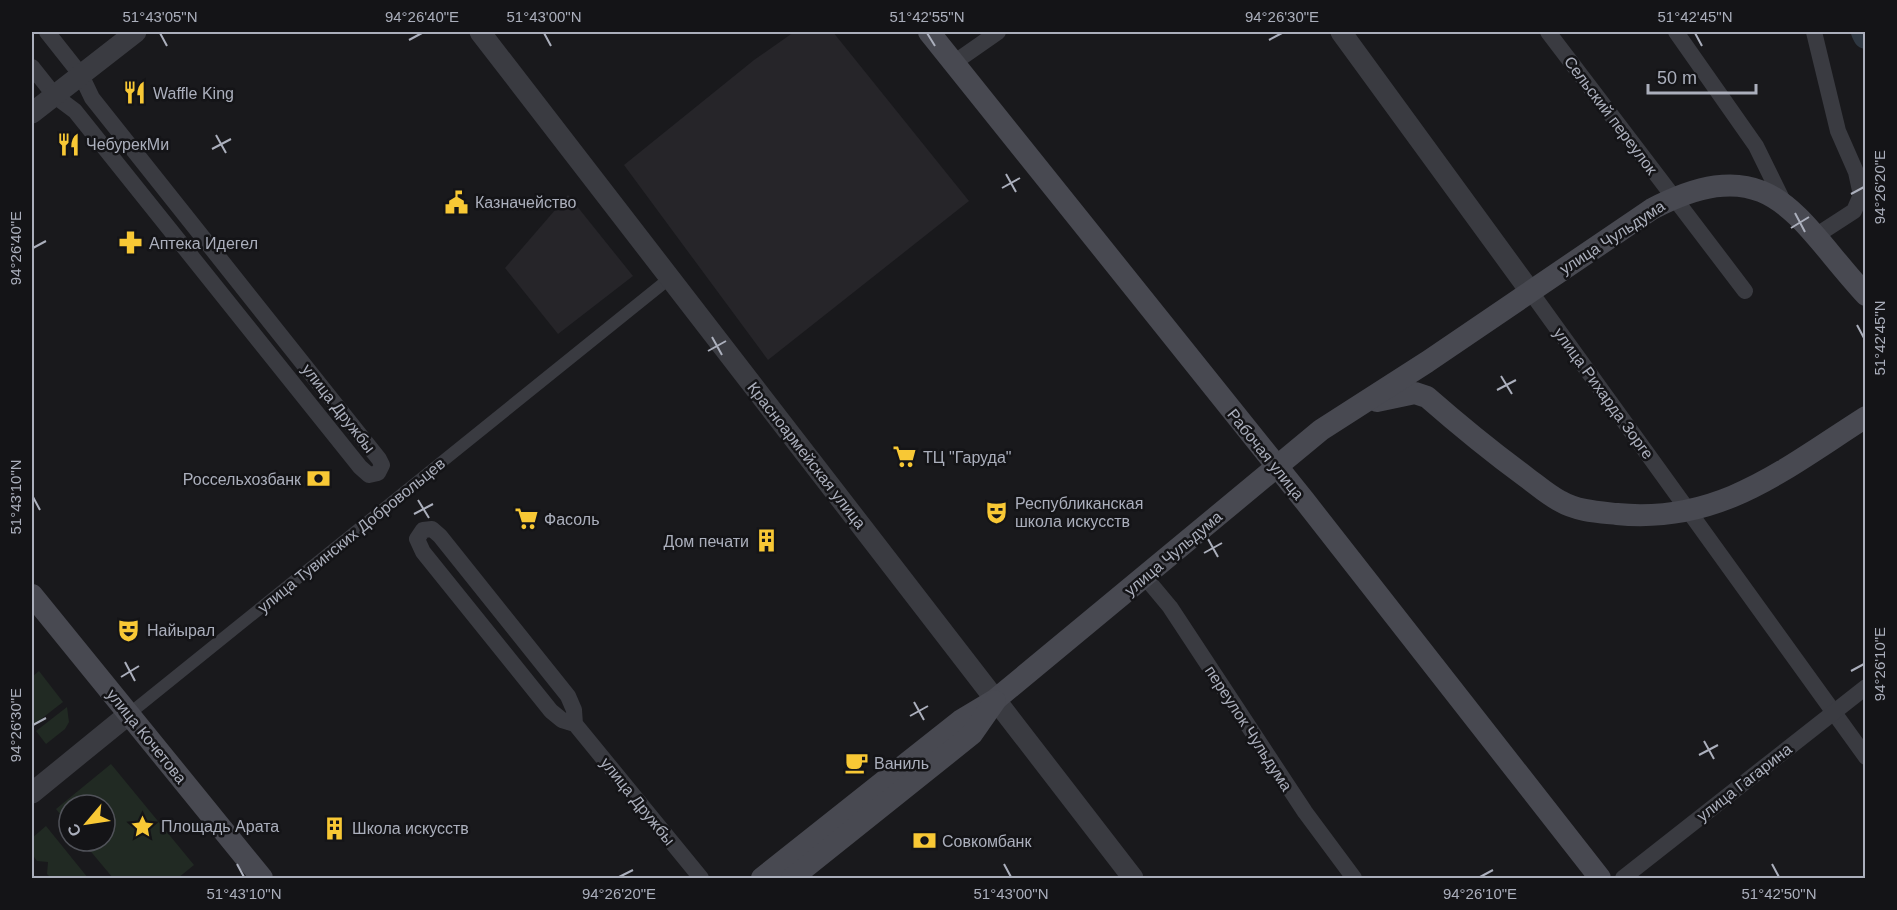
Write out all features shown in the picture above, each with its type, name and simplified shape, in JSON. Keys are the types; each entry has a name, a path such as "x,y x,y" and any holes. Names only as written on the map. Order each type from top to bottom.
{"main road":[{"name":"Рабочая улица","path":"929,32 1276,467 1600,879"},
{"name":"улица Чульдума","path":"762,879 960,721 995,700 1276,467 1353,409 1427,362 1652,209 1674,198 1714,187 1730,186 1756,190 1783,201 1817,235 1859,288 1866,304"},
{"path":"1427,362 1423,376 1427,397 1486,447 1560,502 1592,512 1636,516 1690,512 1726,501 1758,486 1866,417"},
{"name":"улица Чульдума","path":"1353,409 1394,396 1415,393 1427,397"},
{"name":"улица Кочетова","path":"32,595 262,879"},
{"name":"улица Чульдума","path":"792,879 972,734 995,700"}],"street":[{"name":"улица Дружбы","path":"32,67 55,96 75,111 363,470 369,475 378,473 382,465 379,459 92,98 81,75 47,32"},
{"path":"32,113 136,32"},
{"name":"Красноармейская улица","path":"480,32 1133,879"},
{"path":"955,62 998,32"},
{"name":"улица Рихарда Зорге","path":"1341,32 1866,757"},
{"name":"Сельский переулок","path":"1548,32 1745,291"},
{"path":"1676,32 1756,146 1783,201"},
{"path":"1814,32 1838,130 1856,172 1861,195 1854,211 1817,235"},
{"name":"улица Тувинских Добровольцев","path":"32,794 670,278"},
{"path":"280,366 296,353"},
{"name":"улица Дружбы","path":"575,724 574,710 568,696 440,536 432,529 423,530 417,539 423,552 551,711 562,720 575,724 701,879"},
{"name":"переулок Чульдума","path":"1145,577 1170,607 1305,813 1354,879"},
{"name":"улица Гагарина","path":"1623,879 1866,687"}],"shaded area":[{"path":"794,32 833,32 969,201 768,360 624,165 754,60"},
{"path":"568,195 633,276 558,334 505,268"},
{"path":"39,671 63,702 32,726 32,677"},
{"path":"67,707 69,722 65,729 46,744 36,731"},
{"path":"111,764 194,865 178,878 113,878 92,853 117,853 117,793 76,793"},
{"path":"46,826 57,840 57,853 68,853 88,878 51,878 47,874 48,862 37,861 32,854 34,844 32,838"}],"waterway":[{"path":"1864,32 1866,36"}],"place":[{"name":"Waffle King","path":"135,93"},
{"name":"ЧебурекМи","path":"68,144"},
{"name":"Казначейство","path":"457,202"},
{"name":"Аптека Идегел","path":"131,243"},
{"name":"ТЦ \"Гаруда\"","path":"905,457"},
{"name":"Россельхозбанк","path":"319,479"},
{"name":"Республиканская школа искусств","path":"997,512"},
{"name":"Фасоль","path":"526,519"},
{"name":"Дом печати","path":"767,541"},
{"name":"Найырал","path":"129,630"},
{"name":"Ваниль","path":"856,763"},
{"name":"Площадь Арата","path":"143,826"},
{"name":"Школа искусств","path":"334,828"},
{"name":"Совкомбанк","path":"924,841"}]}
